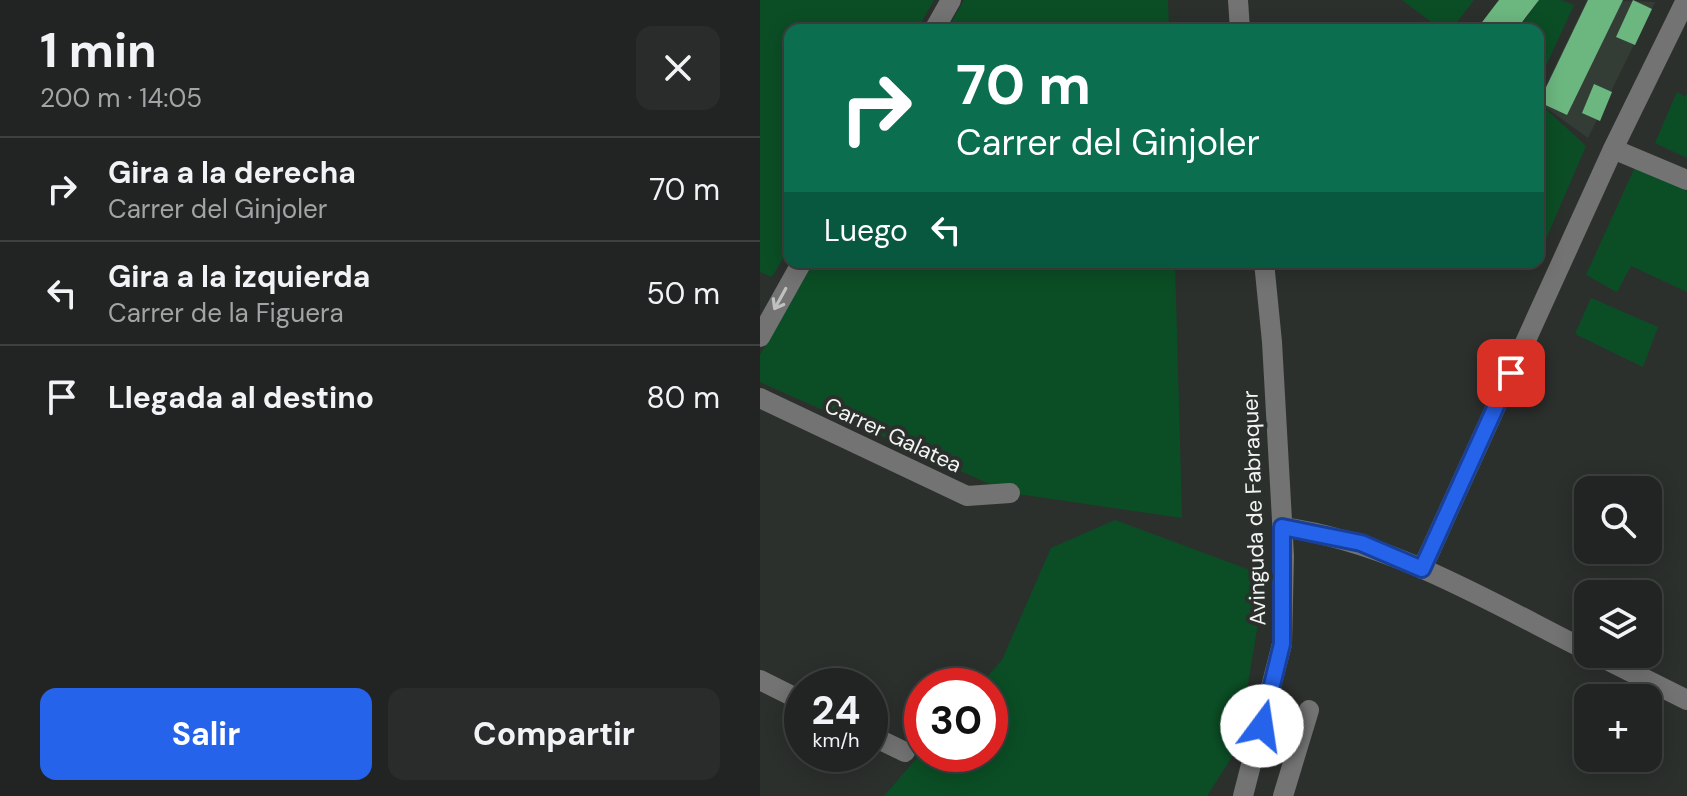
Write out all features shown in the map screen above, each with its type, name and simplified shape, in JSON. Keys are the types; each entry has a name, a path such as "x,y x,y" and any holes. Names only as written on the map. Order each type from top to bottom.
{"street":[{"path":"937,24 951,0"},
{"path":"1238,0 1240,24"},
{"path":"1422,569 1613,149 1686,0"},
{"path":"1613,149 1687,180"},
{"path":"760,337 799,268"},
{"name":"Avinguda de Fabraquer","path":"1246,788 1282,644 1282,527 1272,342 1265,268"},
{"name":"Carrer Galatea","path":"760,398 967,496 1010,493"},
{"path":"1282,527 1361,543 1422,569 1574,644"},
{"path":"1623,668 1687,700"},
{"path":"760,680 784,692"},
{"path":"1246,788 1283,792 1309,710"}],"shaded area":[{"path":"1587,0 1655,2 1588,138 1544,106 1544,90"}],"green space":[{"path":"760,0 934,0 920,24 784,24 784,256 772,277 760,272"},
{"path":"964,0 1168,0 1169,24 950,24"},
{"path":"1402,0 1474,0 1456,24 1434,24"},
{"path":"1539,0 1561,0 1574,5 1544,70 1544,24 1522,24"},
{"path":"1677,92 1685,97 1687,93 1687,158 1655,143"},
{"path":"1544,108 1586,146 1544,243"},
{"path":"1636,165 1687,191 1687,292 1631,266 1617,292 1586,275"},
{"path":"811,268 1175,268 1182,518 1010,493 760,382 760,355"},
{"path":"1591,298 1658,327 1643,367 1575,334"},
{"path":"1115,520 1266,576 1237,749 1207,796 884,796 905,772 1008,772 1008,668 995,668 1002,660 1051,548"}],"building":[{"path":"1499,0 1539,0 1521,24 1481,24"},
{"path":"1588,0 1623,0 1567,115 1544,104 1544,92"},
{"path":"1633,0 1652,9 1635,45 1616,37"},
{"path":"1594,84 1612,92 1600,121 1582,113"}],"route":[{"path":"1262,726 1282,644 1282,527 1361,543 1422,569 1511,373"}]}
